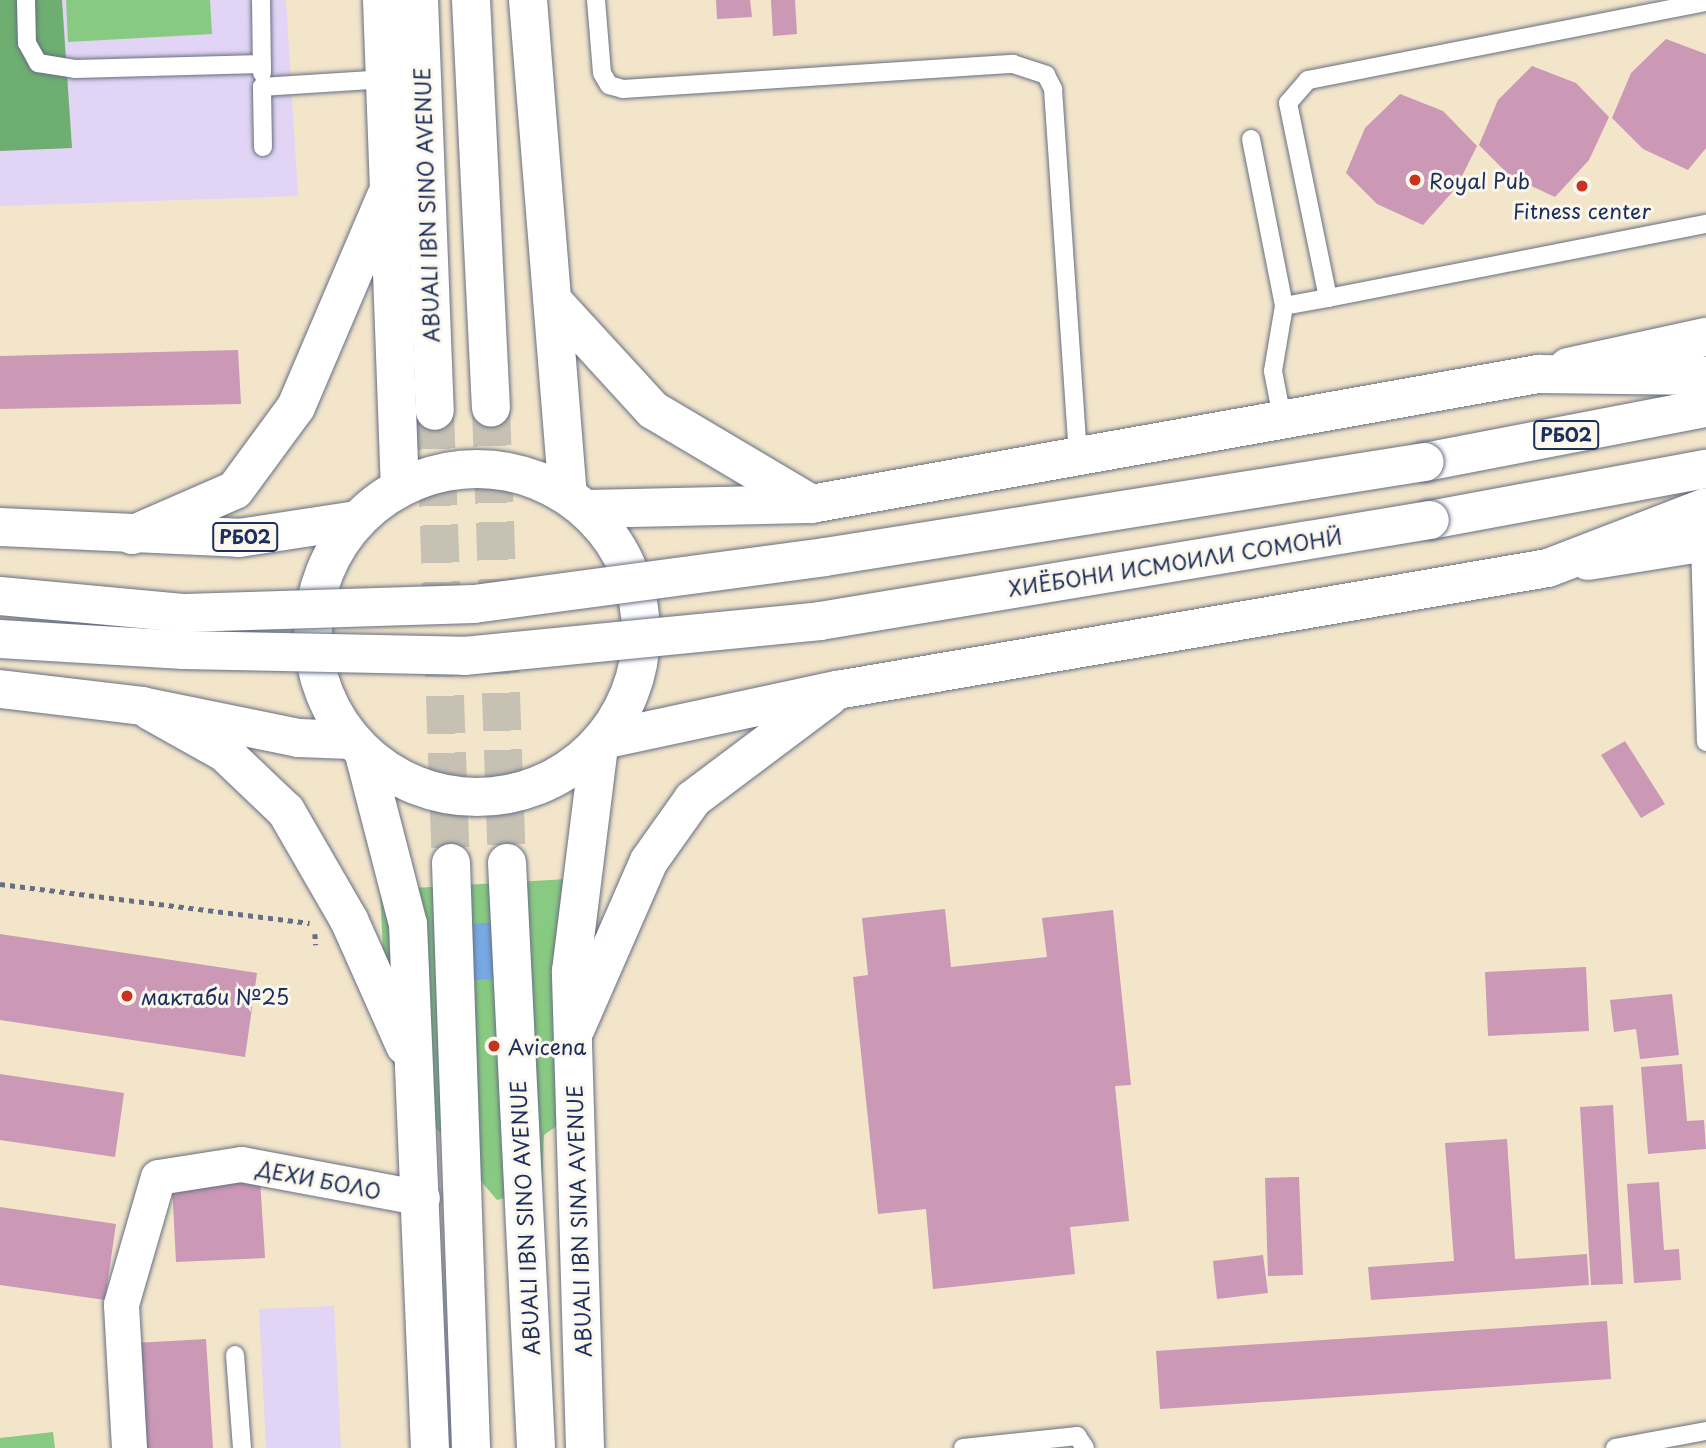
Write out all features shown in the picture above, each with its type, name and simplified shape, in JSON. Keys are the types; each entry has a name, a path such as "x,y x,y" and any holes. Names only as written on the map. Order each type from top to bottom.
{"main road":[{"path":"382,0 400,487"},
{"name":"ABUALI IBN SINO AVENUE","path":"419,0 435,411"},
{"path":"471,0 491,408"},
{"path":"528,0 553,302 577,502"},
{"path":"132,535 235,490 296,407 388,190"},
{"path":"553,302 653,410 811,504"},
{"path":"577,502 811,504 1079,453 1283,424 1538,374 1706,337"},
{"path":"1538,374 1706,376"},
{"name":"РБ02","path":"0,596 185,613 474,604 825,557 1425,462 1706,408"},
{"path":"601,743 627,704 640,663 642,621 619,550 577,502 528,477 485,468 441,472 400,487 357,520 329,559 314,605 312,653 325,699 358,747 399,779 440,794 484,798 536,787 601,743 837,690 1548,568 1704,531"},
{"name":"ХИЁБОНИ ИСМОИЛИ СОМОНӢ","path":"0,639 464,656 820,621 1430,520 1706,470"},
{"name":"РБ02","path":"0,527 239,538 357,520"},
{"path":"0,689 142,706 223,726 358,747"},
{"path":"571,1038 649,861 693,799 837,690"},
{"path":"142,706 225,753 286,811 349,920 414,1064"},
{"name":"ABUALI IBN SINA AVENUE","path":"585,1448 571,1038 577,888 601,743"},
{"path":"358,747 408,924 422,1198 430,1448"},
{"path":"451,863 471,1448"},
{"name":"ABUALI IBN SINO AVENUE","path":"507,863 536,1448"}],"street":[{"name":"ДЕХИ БОЛО","path":"129,1448 121,1304 158,1177 241,1164 422,1198"}],"lane":[{"path":"26,0 27,43 38,63 75,69 262,64"},
{"path":"261,0 263,147"},
{"path":"596,0 601,73 609,85 623,89 1013,64 1046,75 1053,89 1079,453"},
{"path":"1328,298 1289,103 1296,89 1308,80 1706,2"},
{"path":"262,87 386,79"},
{"path":"1251,139 1284,306 1273,371 1283,424"},
{"path":"1284,306 1706,224"},
{"path":"1704,531 1706,742"},
{"path":"235,1355 242,1448"},
{"path":"1615,1448 1706,1431"},
{"path":"963,1448 1077,1436 1085,1448"}],"path":[{"path":"0,884 314,924"},
{"path":"312,911 316,945"}],"shaded area":[{"path":"0,0 286,0 298,196 0,206"},
{"path":"334,1306 341,1448 266,1448 259,1309"}],"green space":[{"path":"0,0 62,0 72,148 0,151"},
{"path":"66,0 210,0 212,34 68,42"},
{"path":"584,878 587,1104 544,1135 542,1188 497,1200 406,1093 388,1052 380,890"},
{"path":"53,1432 55,1448 0,1448 0,1438"}],"water":[{"path":"510,921 514,978 472,980 469,924"}],"building":[{"path":"716,0 750,0 752,17 717,19"},
{"path":"771,0 795,0 797,34 773,36"},
{"path":"1666,39 1706,54 1706,148 1688,170 1643,149 1612,118 1631,73"},
{"path":"1532,66 1576,83 1609,117 1589,160 1555,197 1510,176 1479,145 1498,100"},
{"path":"1400,94 1443,111 1477,146 1456,188 1423,225 1377,204 1346,173 1365,128"},
{"path":"238,350 241,404 0,409 0,356"},
{"path":"1625,741 1665,804 1641,818 1601,755"},
{"path":"945,909 951,967 1047,957 1042,918 1113,910 1131,1085 1115,1086 1129,1221 1070,1227 1075,1274 933,1289 926,1209 878,1214 853,977 868,975 862,918"},
{"name":"мактаби №25","path":"0,934 257,973 245,1057 0,1020"},
{"path":"1586,967 1589,1031 1488,1036 1485,972"},
{"path":"1672,994 1679,1055 1640,1059 1636,1029 1614,1032 1610,1000"},
{"path":"1682,1064 1687,1121 1704,1120 1706,1149 1648,1154 1641,1067"},
{"path":"0,1074 124,1093 115,1157 0,1140"},
{"path":"1613,1105 1623,1284 1591,1285 1580,1107"},
{"path":"1507,1139 1515,1259 1587,1254 1589,1285 1371,1300 1368,1267 1454,1261 1445,1143"},
{"path":"1299,1177 1303,1275 1268,1276 1265,1178"},
{"path":"260,1179 265,1258 176,1262 172,1184"},
{"path":"1659,1182 1664,1250 1679,1249 1681,1280 1634,1283 1627,1184"},
{"path":"0,1207 116,1224 105,1300 0,1285"},
{"path":"1263,1255 1268,1293 1217,1299 1213,1261"},
{"path":"1607,1321 1611,1379 1160,1409 1156,1351"},
{"path":"206,1339 213,1448 141,1448 135,1343"}],"tunnel":[{"path":"491,408 507,863"},
{"path":"435,411 451,863"}],"place":[{"name":"Royal Pub","path":"1415,180"},
{"name":"Fitness center","path":"1582,186"},
{"name":"мактаби №25","path":"127,996"},
{"name":"Avicena","path":"494,1046"}]}
